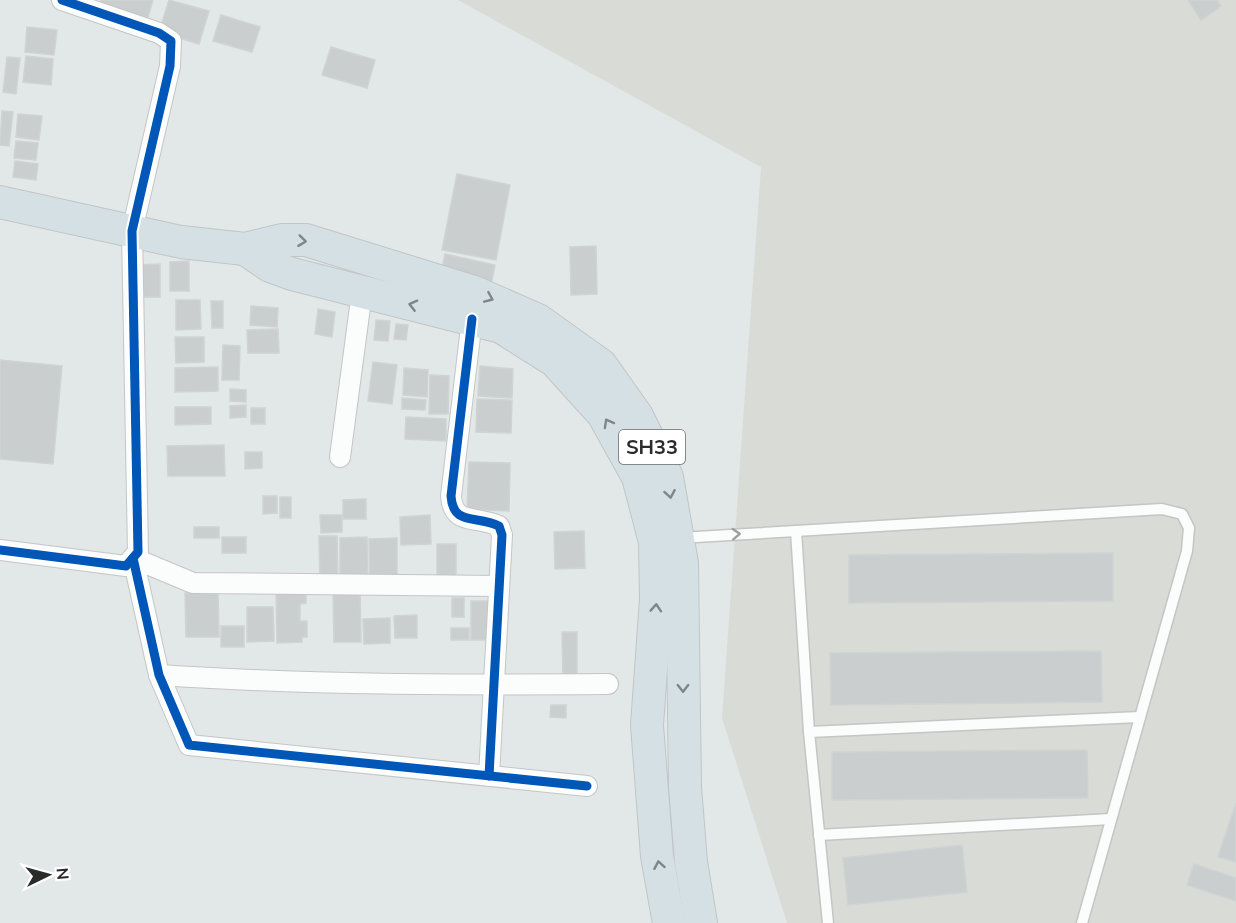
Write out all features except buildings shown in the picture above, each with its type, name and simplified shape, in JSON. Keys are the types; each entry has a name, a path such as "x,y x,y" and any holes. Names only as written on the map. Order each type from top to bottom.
{"main road":[{"name":"SH33","path":"0,202 181,243 245,249 282,240 306,240 474,292 538,320 601,365 637,416 667,477 666,540 656,599 647,725 657,856 669,923"},
{"name":"SH33","path":"245,249 270,266 292,274 501,327 555,361 603,414 638,477 666,540 682,563 685,787 691,862 701,923"}],"street":[{"path":"0,550 126,567 138,552 132,231 170,66 171,41 159,33 62,0"},
{"path":"340,457 362,292"},
{"path":"471,319 451,496 452,508 458,516 490,522 499,526 502,535 489,776"},
{"path":"133,558 193,583 499,586"},
{"path":"133,558 159,675 189,745 587,786"},
{"path":"159,675 256,682 608,684"}],"lane":[{"path":"666,540 1162,509 1182,514 1189,528 1187,551 1082,923"},
{"path":"796,531 809,732 828,923"},
{"path":"809,732 1140,717"},
{"path":"819,835 1111,819"}],"shaded area":[{"path":"458,0 1236,0 1236,923 787,923 722,718 761,167"}],"cycle path":[{"path":"0,550 126,566 138,552 132,231 170,66 171,41 159,33 62,0"},
{"path":"472,319 451,496 456,512 461,516 499,526 502,535 489,776"},
{"path":"133,558 159,675 189,745 587,786"}]}
